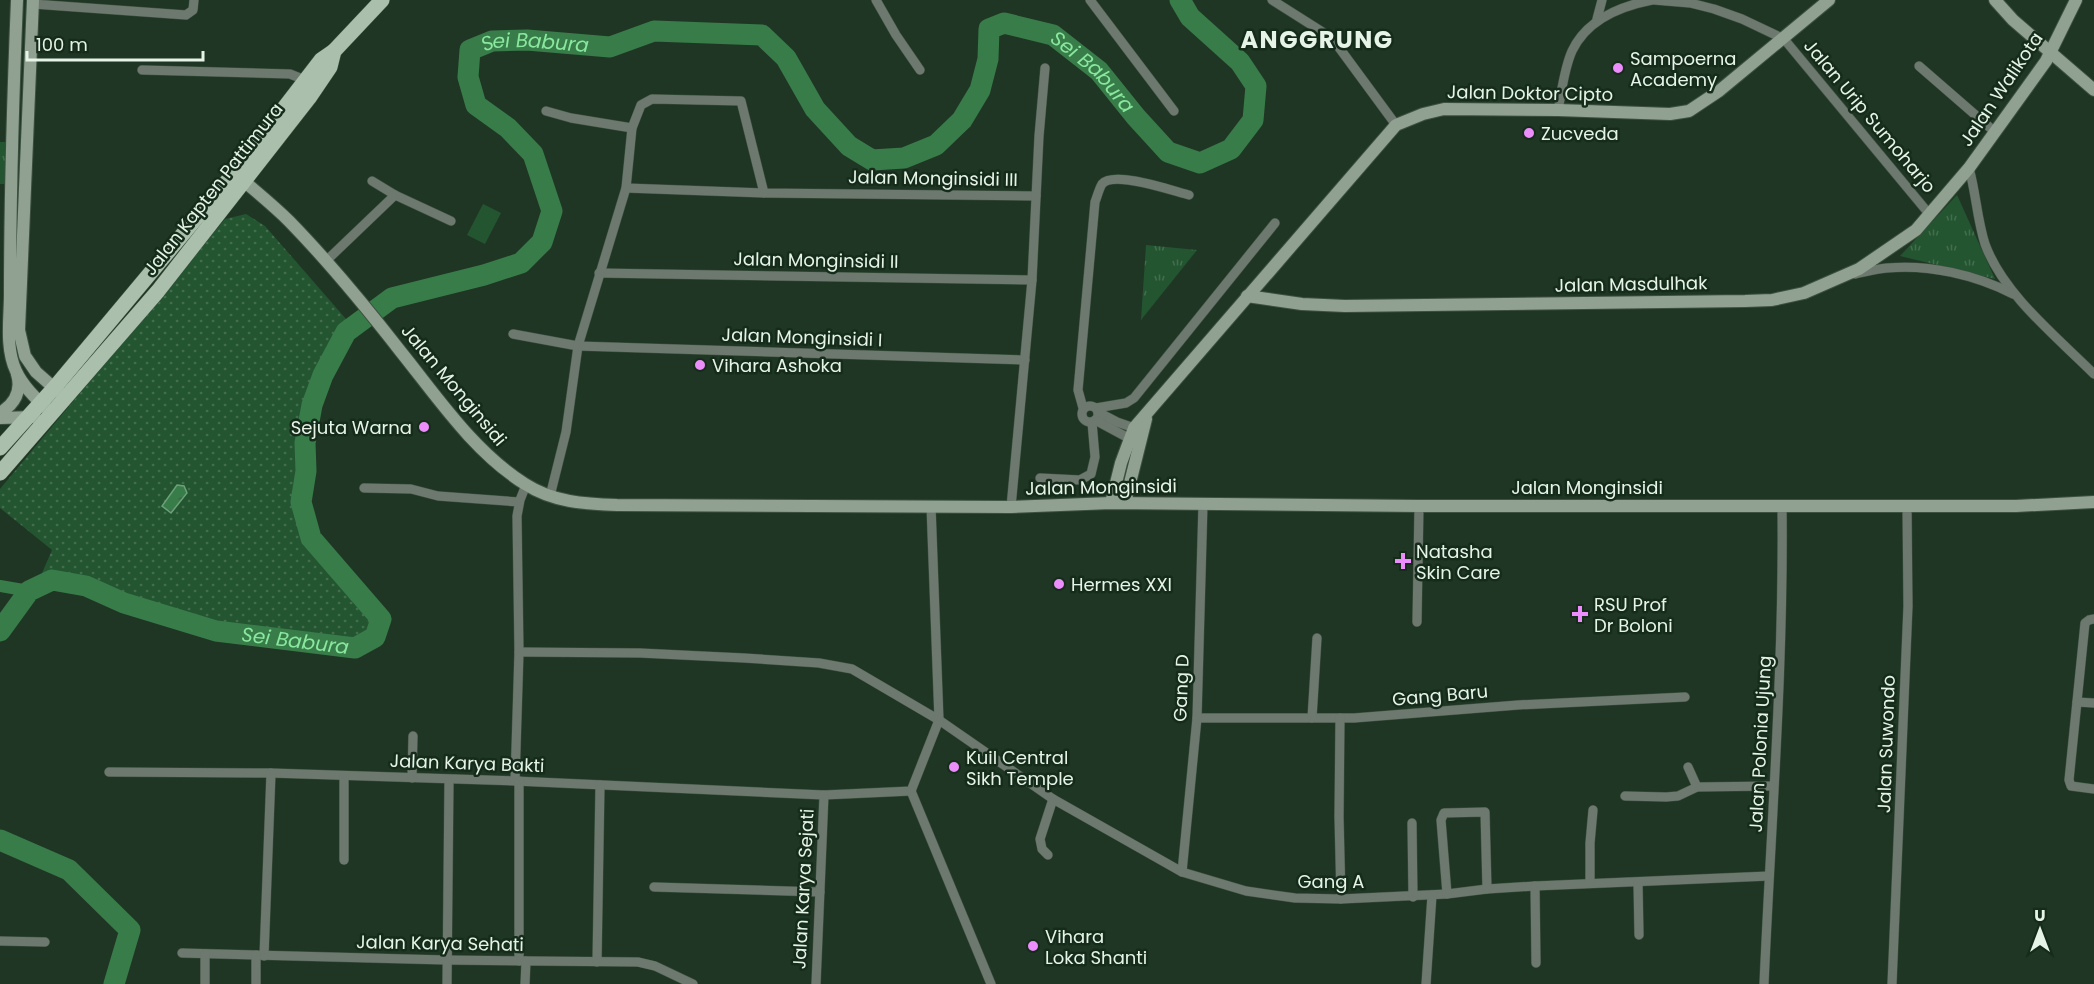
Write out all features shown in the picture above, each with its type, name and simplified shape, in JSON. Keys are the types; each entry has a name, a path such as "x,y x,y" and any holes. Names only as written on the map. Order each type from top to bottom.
{"main road":[{"path":"0,412 10,407 19,392 11,354 9,325 17,0"},
{"name":"Jalan Kapten Pattimura","path":"60,393 321,60 334,51 382,0"},
{"name":"Jalan Doktor Cipto","path":"1111,503 1136,435 1147,415 1396,125 1423,114 1444,109 1670,114 1689,111 1719,91 1829,0"},
{"path":"1995,0 2013,20 2094,90"},
{"name":"Jalan Walikota","path":"1969,168 2051,52 2076,0"},
{"path":"0,473 60,393 36,372 25,356 20,330 33,2"},
{"path":"16,51 31,51"},
{"name":"Jalan Kapten Pattimura","path":"60,393 158,291 314,91 330,67 334,51"},
{"name":"Jalan Masdulhak","path":"1247,297 1302,304 1346,306 1772,300 1804,293 1845,276 1873,260 1916,230 1969,168"},
{"name":"Jalan Monginsidi","path":"244,182 288,219 326,261 461,426 497,462 526,485 550,496 573,502 616,505 1011,507 1111,503 1419,506 2016,506 2094,502"},
{"path":"16,372 46,411"},
{"path":"0,418 26,416 46,411"},
{"path":"0,448 26,416"},
{"path":"1125,503 1136,435"}],"street":[{"path":"33,2 186,15 193,10 194,0"},
{"path":"876,0 896,35 920,69"},
{"path":"1090,0 1174,111"},
{"path":"1272,0 1332,38 1396,125"},
{"path":"1558,110 1573,48 1597,19 1602,0"},
{"path":"1597,19 1633,2 1653,0 1690,3 1742,19 1784,39"},
{"name":"Jalan Urip Sumoharjo","path":"1784,39 1930,215"},
{"path":"1919,66 1995,132"},
{"path":"1036,196 1045,68"},
{"path":"142,70 290,74 305,80"},
{"path":"550,496 566,432 578,346 626,188 632,128 640,105 652,99 741,101 764,192"},
{"path":"546,111 571,118 632,128"},
{"name":"Jalan Walikota","path":"1969,168 1977,215 1986,246 2015,295 2094,374"},
{"path":"1189,195 1125,179 1109,179 1102,184 1095,202 1078,390 1083,408 1083,419 1134,398 1275,223"},
{"path":"372,181 395,195 451,221"},
{"name":"Jalan Monginsidi III","path":"626,188 1036,196 1032,280 1011,507"},
{"path":"326,261 395,195"},
{"path":"1845,276 1886,268 1933,270 1996,285 2015,295"},
{"name":"Jalan Monginsidi II","path":"599,273 1032,280"},
{"name":"Jalan Monginsidi I","path":"513,334 578,346 1025,360"},
{"path":"1040,478 1074,480 1091,474 1095,457 1095,416 1090,405 1083,408"},
{"path":"1095,416 1136,435"},
{"path":"525,984 517,781 519,652 517,516 519,502 526,485"},
{"path":"364,488 411,489 438,496 519,502"},
{"name":"Gang D","path":"1182,872 1197,718 1203,504"},
{"name":"Jalan Polonia Ujung","path":"1764,984 1780,684 1783,591 1782,505"},
{"path":"931,506 939,720 911,791 991,984"},
{"path":"1417,622 1419,506"},
{"name":"Jalan Suwondo","path":"1892,984 1908,606 1907,506"},
{"path":"2094,619 2085,623 2070,783 2074,788 2094,789"},
{"path":"1312,718 1317,638"},
{"name":"Gang A","path":"519,652 640,652 789,660 833,665 861,674 939,720 1053,799 1182,872 1220,885 1270,896 1341,899 1413,897 1535,886 1769,876"},
{"name":"Gang Baru","path":"1197,718 1340,718 1518,705 1685,697"},
{"path":"2077,702 2094,703"},
{"path":"1340,718 1341,899"},
{"path":"412,778 413,736"},
{"path":"1688,767 1697,787"},
{"name":"Jalan Karya Bakti","path":"109,772 271,773 824,795 911,791"},
{"path":"256,984 260,956 271,773"},
{"path":"344,776 344,860"},
{"path":"447,984 449,780"},
{"path":"597,962 600,785"},
{"path":"1625,796 1672,797 1697,787 1773,786"},
{"name":"Jalan Karya Sejati","path":"816,984 824,795"},
{"path":"1048,855 1042,849 1040,839 1053,799"},
{"path":"1590,883 1593,810"},
{"path":"1447,894 1441,820 1444,813 1485,812 1487,889"},
{"path":"1412,823 1413,897"},
{"path":"1638,883 1639,935"},
{"path":"1535,886 1536,963"},
{"path":"654,887 820,892"},
{"path":"1426,984 1432,895"},
{"path":"0,941 45,942"},
{"name":"Jalan Karya Sehati","path":"182,953 647,964 693,984"},
{"path":"205,954 205,984"}],"green space":[{"path":"0,142 10,142 9,184 0,184"},
{"path":"1957,195 1995,279 1900,256"},
{"path":"483,204 501,213 485,244 467,235"},
{"path":"246,214 265,226 353,327 346,332 323,375 305,443 306,471 301,502 311,538 381,619 355,648 210,629 52,580 39,580 52,550 0,508 0,489 225,219"},
{"path":"1146,245 1197,250 1141,320"}],"water":[{"path":"177,485 184,486 187,493 171,513 162,506"}],"waterway":[{"name":"Sei Babura","path":"0,631 29,591 52,580 86,586 124,603 216,631 355,648 375,637 381,619 311,538 301,502 306,471 305,443 312,405 323,375 346,332 392,298 484,275 521,263 542,242 552,211 533,154 508,128 476,105 468,77 470,50 492,41 527,40 610,47 654,31 762,35 786,58 815,109 849,146 872,160 904,158 936,145 962,120 980,90 988,59 989,29 1004,23 1053,35 1099,71 1168,152 1200,163 1231,149 1253,120 1256,86 1240,62 1190,17 1180,0"},
{"path":"0,586 29,591"},
{"name":"Sei Babura","path":"0,840 69,870 130,930 114,984"}],"place":[{"name":"Sampoerna Academy","path":"1618,68"},
{"name":"Zucveda","path":"1529,133"},
{"name":"Vihara Ashoka","path":"700,365"},
{"name":"Sejuta Warna","path":"424,427"},
{"name":"Natasha Skin Care","path":"1403,561"},
{"name":"Hermes XXI","path":"1059,584"},
{"name":"RSU Prof Dr Boloni","path":"1580,614"},
{"name":"Kuil Central Sikh Temple","path":"954,767"},
{"name":"Vihara Loka Shanti","path":"1033,946"}],"district":[{"name":"ANGGRUNG","path":"1317,39"}]}
